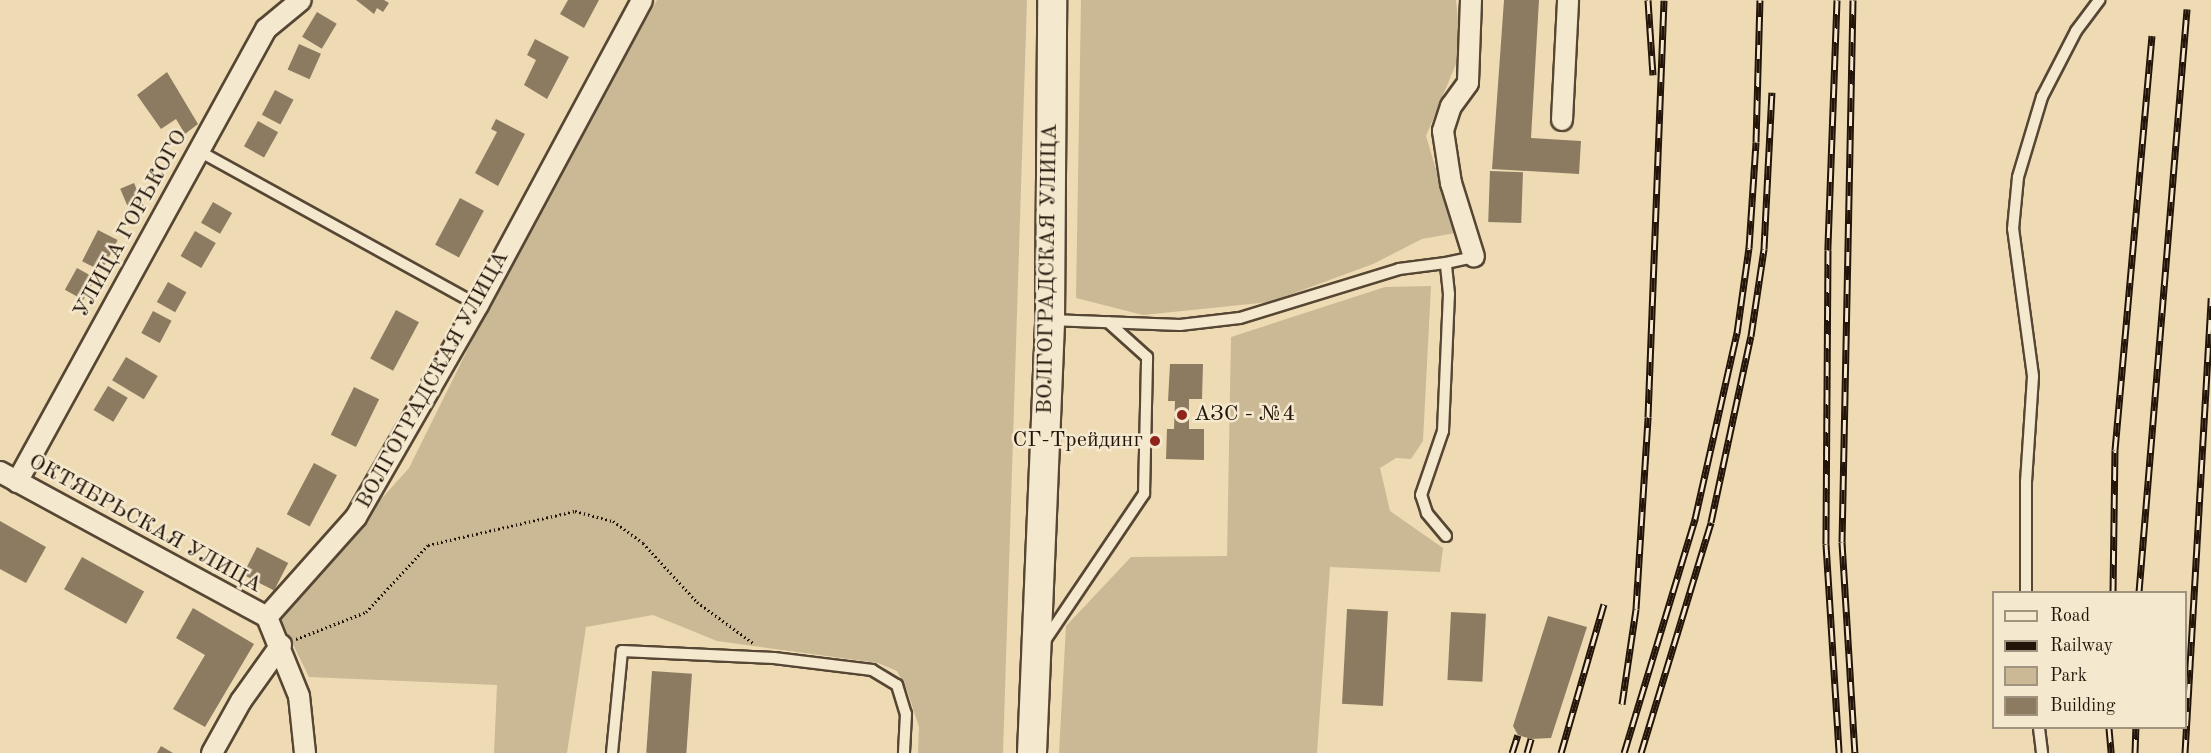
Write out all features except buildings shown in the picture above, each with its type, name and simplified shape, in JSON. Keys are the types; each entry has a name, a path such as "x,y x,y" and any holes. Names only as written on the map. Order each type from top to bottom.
{"main road":[{"name":"ВОЛГОГРАДСКАЯ УЛИЦА","path":"1032,753 1050,320 1052,0"}],"street":[{"name":"УЛИЦА ГОРЬКОГО","path":"8,477 199,151 266,29 301,0"},
{"name":"ВОЛГОГРАДСКАЯ УЛИЦА","path":"267,617 356,517 478,305 642,0"},
{"path":"1471,0 1468,83 1451,106 1443,131 1451,183 1474,257"},
{"path":"1562,120 1568,0"},
{"name":"ОКТЯБРЬСКАЯ УЛИЦА","path":"8,477 267,617"},
{"path":"267,617 281,645 298,696 305,753"},
{"path":"212,753 241,700 281,645"}],"lane":[{"path":"2026,591 2026,482 2033,376 2013,229 2018,177 2042,98 2076,31 2099,0"},
{"path":"199,151 478,305"},
{"path":"1050,320 1180,325 1240,318 1399,269 1474,257"},
{"path":"1446,263 1449,294 1443,431 1421,495 1427,513 1446,536"},
{"path":"1036,653 1144,494 1148,357 1108,322"},
{"path":"612,753 622,651 774,658 872,670 897,685 906,714 903,753"},
{"path":"2039,729 2042,753"}],"path":[{"path":"281,645 366,612 428,545 575,511 613,521 643,543 697,602 774,658"}],"green space":[{"path":"657,0 1027,0 1003,753 918,753 919,727 907,690 897,671 878,663 717,641 653,615 586,627 567,753 494,753 497,685 309,677 278,614 409,468 500,284"},
{"path":"1081,0 1456,0 1461,52 1426,136 1455,233 1422,239 1373,264 1270,302 1143,315 1076,298"},
{"path":"1431,286 1423,441 1411,459 1396,458 1380,468 1390,511 1443,548 1440,572 1330,567 1317,753 1059,753 1066,626 1131,557 1227,556 1231,337 1385,287"}],"railway":[{"path":"1648,0 1653,75"},
{"path":"1622,704 1636,609 1648,417 1664,0"},
{"path":"1624,753 1695,519 1737,333 1749,248 1756,142 1760,0"},
{"path":"1837,0 1828,250 1826,544 1839,753"},
{"path":"1853,0 1842,542 1855,753"},
{"path":"2139,591 2187,9"},
{"path":"2113,591 2115,450 2152,36"},
{"path":"1641,753 1711,522 1751,336 1764,249 1772,92"},
{"path":"2187,718 2211,298"},
{"path":"1561,753 1604,604"},
{"path":"2109,729 2111,753"},
{"path":"2135,753 2136,729"},
{"path":"2185,753 2186,729"},
{"path":"1512,753 1518,735"},
{"path":"1527,753 1531,739"}],"place":[{"name":"АЗС - №4","path":"1182,415"},
{"name":"СГ-Трейдинг","path":"1155,441"}]}
